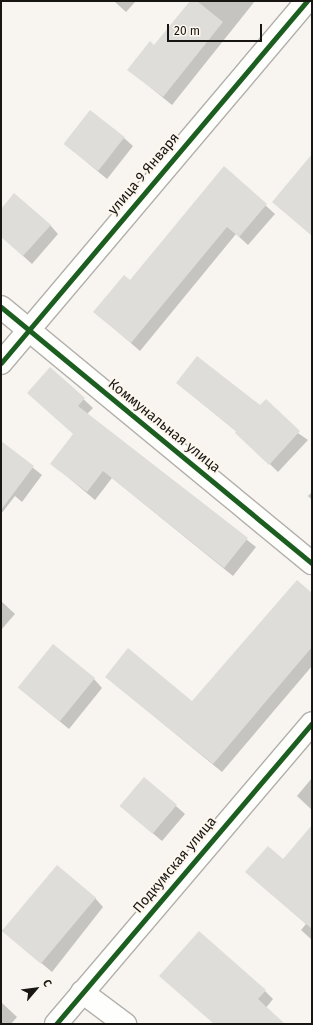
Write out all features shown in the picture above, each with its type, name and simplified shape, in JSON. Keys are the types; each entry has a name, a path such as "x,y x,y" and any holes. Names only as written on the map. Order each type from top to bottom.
{"street":[{"name":"улица 9 Января","path":"1,363 307,1"},
{"name":"Коммунальная улица","path":"1,307 312,563"},
{"name":"Подкумская улица","path":"56,1024 312,723"},
{"path":"82,992 125,1024"}],"building":[{"path":"190,1 197,1 223,22 163,97 127,70 150,41 154,45"},
{"path":"90,110 125,137 98,171 64,144"},
{"path":"312,154 312,236 272,202"},
{"path":"224,166 267,204 239,237 227,227 131,343 93,312 124,275 130,280"},
{"path":"14,193 51,225 23,256 1,237 1,209"},
{"path":"197,356 260,405 266,399 300,431 269,465 235,433 236,431 176,383"},
{"path":"50,367 85,398 78,406 248,538 224,568 103,471 87,492 50,464 73,434 27,393"},
{"path":"1,441 34,466 1,510"},
{"path":"297,580 312,593 312,647 213,764 105,677 128,648 192,701"},
{"path":"53,644 95,678 60,722 18,688"},
{"path":"144,777 177,805 153,834 120,806"},
{"path":"312,825 312,929 245,872 268,846 283,859"},
{"path":"57,865 96,898 41,964 2,931"},
{"path":"199,931 266,990 258,999 285,1024 214,1024 159,976"}],"cycle path":[{"path":"1,363 307,1"},
{"path":"1,307 312,563"},
{"path":"56,1024 312,723"}]}
